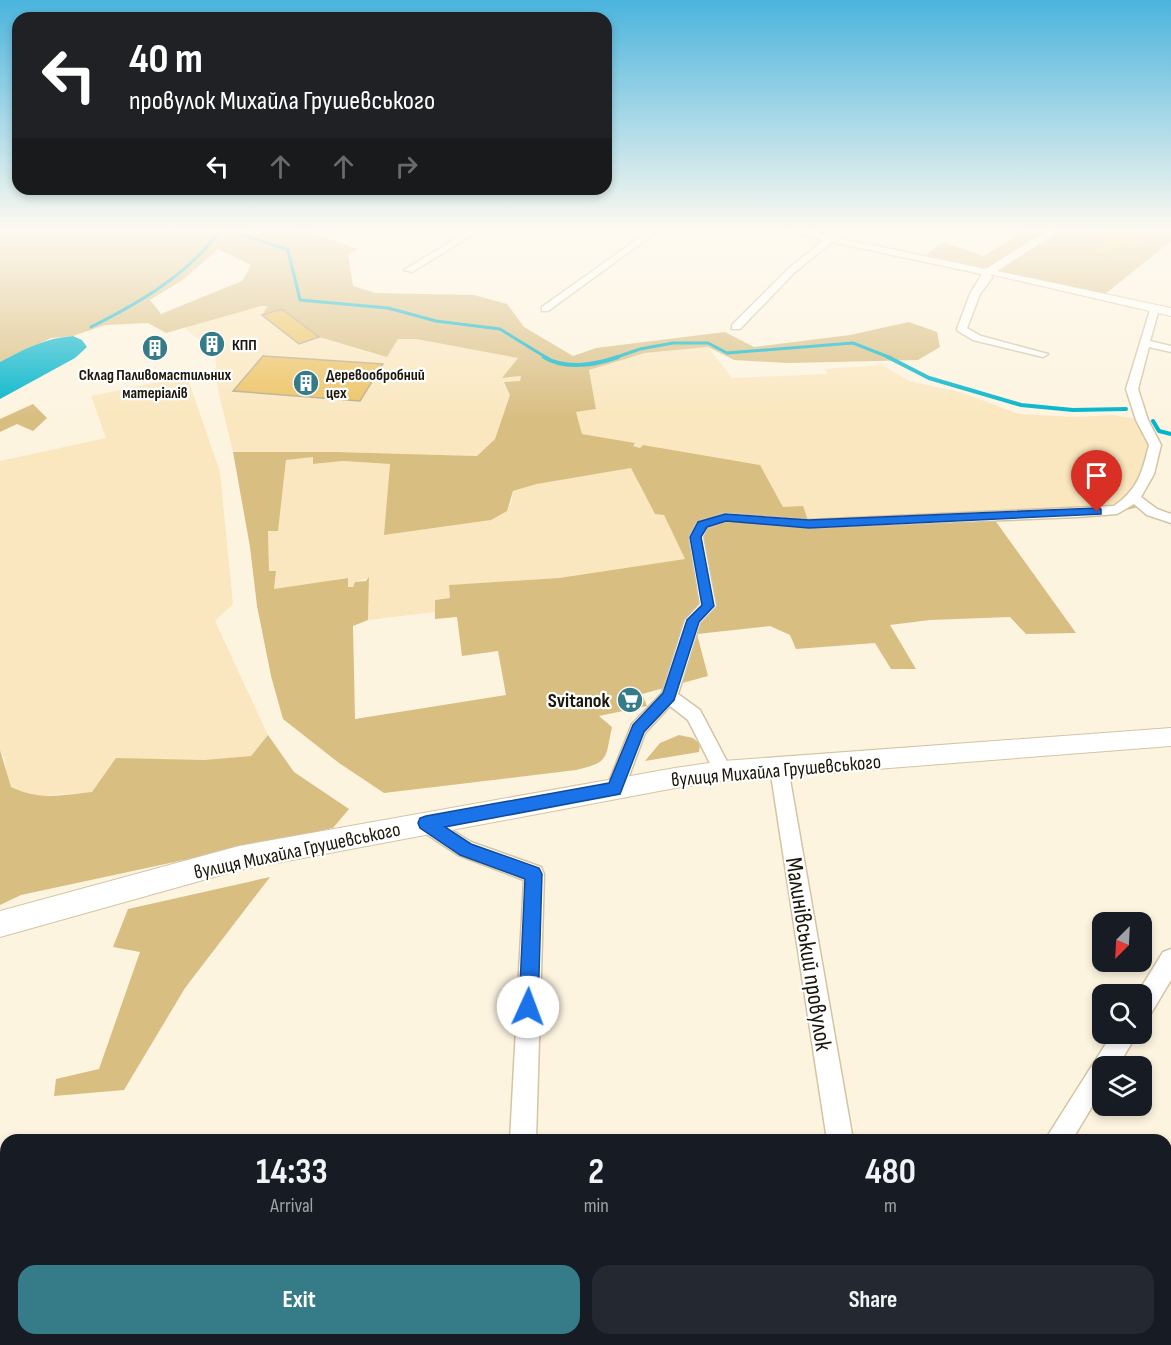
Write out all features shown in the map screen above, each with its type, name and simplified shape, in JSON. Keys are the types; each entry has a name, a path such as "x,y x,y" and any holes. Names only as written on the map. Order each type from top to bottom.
{"street":[{"path":"545,309 568,293"},
{"path":"736,327 770,293"},
{"path":"976,293 962,329 977,338 1044,354"},
{"path":"1081,293 1171,312"},
{"path":"615,789 638,729 669,696 678,661 693,620 708,606 696,537 702,525 725,517 809,524 1117,510 1134,498 1148,474 1155,445 1142,420 1132,389 1154,309"},
{"path":"1146,343 1171,349"},
{"path":"1134,498 1152,512 1171,519"},
{"path":"669,696 694,715 723,771"},
{"name":"вулиця Михайла Грушевського","path":"0,924 239,858 723,771 1171,737"},
{"name":"Малинівський провулок","path":"779,768 839,1134"},
{"path":"426,823 465,849 534,874 523,1134"},
{"path":"1152,991 1171,960"},
{"path":"1062,1134 1092,1086"}],"shaded area":[{"path":"0,293 162,293 150,300 161,314 213,293 474,295 507,304 524,327 573,356 596,348 725,332 754,347 850,335 909,322 937,332 940,347 918,360 788,363 734,360 708,347 645,353 589,370 596,409 576,412 582,434 635,443 633,446 640,448 643,445 760,465 783,507 803,506 809,523 1104,508 1120,505 1141,492 1138,507 1111,514 994,519 1076,633 1026,634 1010,617 930,620 890,625 916,669 891,669 875,643 796,649 790,635 770,626 697,634 708,676 642,694 647,706 599,716 612,727 604,758 595,764 576,770 384,793 339,763 283,719 271,676 257,606 250,547 233,452 477,456 495,439 510,395 504,382 520,381 521,376 502,378 518,358 416,339 398,339 387,357 319,337 299,344 262,315 268,306 166,333 148,323 105,325 73,336 51,338 0,362","holes":["313,457 313,464 343,461 390,464 384,535 491,520 507,511 513,491 537,484 631,468 655,514 664,515 685,559 559,578 449,585 450,598 435,600 435,619 457,617 462,656 498,651 506,695 355,719 353,626 368,620 369,577 366,581 355,582 353,587 348,587 348,578 274,589 276,571 269,571 268,531 278,531 286,460"]},
{"path":"268,306 262,315 299,344 319,337 387,357 398,339 416,339 518,358 503,378 522,376 510,395 495,439 477,456 233,452 218,390 215,352 184,328 243,309"},
{"path":"708,347 732,378 828,374 825,369 882,365 910,381 963,393 1019,414 1076,417 1113,415 1142,420 1148,447 1143,472 1139,481 1120,505 1104,508 809,523 806,513 783,507 760,465 643,445 641,448 633,446 634,443 582,434 576,412 596,409 589,370 645,353"},
{"path":"187,376 220,472 233,604 215,621 268,735 251,756 204,760 92,792 30,797 11,787 7,782 5,759 0,750 0,461 106,438 91,396"},
{"path":"33,404 47,418 33,431 17,424 0,432 0,419"},
{"path":"313,456 313,464 343,461 390,464 385,535 491,520 511,504 513,491 537,484 631,468 664,515 685,559 559,578 450,585 450,598 435,600 435,612 368,620 369,578 355,582 353,587 347,588 348,578 274,589 276,571 269,572 268,531 278,530 286,460"},
{"path":"268,735 294,772 349,809 333,828 21,895 0,905 0,750 11,787 41,796 60,795 92,792 116,758 204,760 251,756"},
{"path":"679,735 693,738 700,744 699,752 645,761 660,743"},
{"path":"270,877 185,988 124,1090 54,1096 56,1079 99,1069 140,952 113,947 128,909"}],"water":[{"path":"73,336 82,340 87,347 75,358 0,399 0,362 44,342"}],"building":[{"path":"282,309 319,337 299,344 262,315"},
{"name":"Деревообробний цех","path":"263,356 383,364 360,401 233,391"}],"waterway":[{"path":"91,327 152,293"},
{"path":"298,293 300,300 388,308 436,321 500,329 547,358"},
{"path":"614,358 640,349 673,343 708,343 727,353 853,343 891,358"},
{"path":"544,357 561,364 571,365 600,362 618,357"},
{"path":"888,357 929,378 1021,405 1073,410 1126,409"},
{"path":"1153,421 1159,431 1171,434"}],"place":[{"name":"КПП","path":"212,344"},
{"name":"Склад Паливомастильних матеріалів","path":"155,348"},
{"name":"Деревообробний цех","path":"306,383"},
{"name":"Svitanok","path":"630,700"}],"route":[{"path":"528,1007 534,874 465,849 426,823 615,789 638,729 669,696 678,661 687,642 693,620 708,606 696,537 702,525 725,517 809,524 1097,512"}]}
